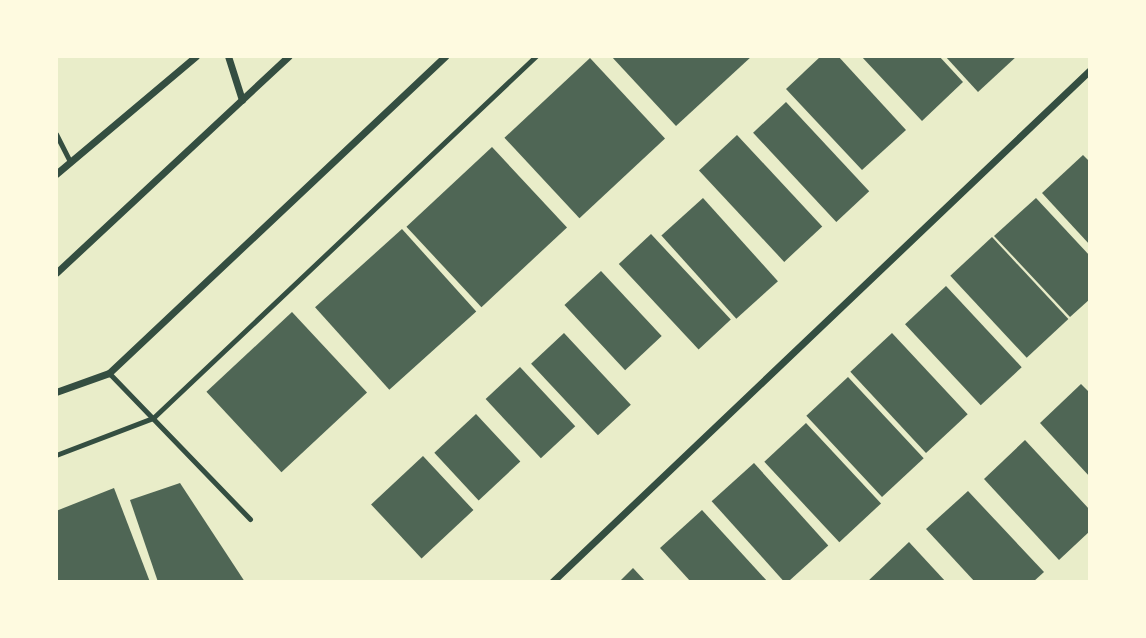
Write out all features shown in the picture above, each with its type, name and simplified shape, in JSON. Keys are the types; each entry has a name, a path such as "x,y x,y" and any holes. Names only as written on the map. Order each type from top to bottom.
{"street":[{"path":"56,174 196,56"},
{"path":"228,56 242,100"},
{"path":"56,273 289,56"},
{"path":"56,393 109,373 445,56"},
{"path":"552,582 1090,70"}],"lane":[{"path":"56,455 153,418 536,56"},
{"path":"56,134 70,162"},
{"path":"109,373 250,519"}],"building":[{"path":"611,56 752,56 676,126"},
{"path":"821,56 838,56 906,130 862,170 786,89"},
{"path":"861,56 939,56 963,82 922,121"},
{"path":"945,56 1017,56 978,92"},
{"path":"590,58 665,138 579,218 504,138"},
{"path":"786,102 869,191 836,222 753,133"},
{"path":"737,135 822,226 784,262 699,170"},
{"path":"492,147 567,227 481,307 406,227"},
{"path":"1083,155 1090,162 1090,245 1042,193"},
{"path":"703,198 778,281 736,319 661,235"},
{"path":"1036,198 1090,256 1090,299 1070,317 994,236"},
{"path":"402,229 476,311 389,390 315,307"},
{"path":"651,234 731,320 699,350 619,264"},
{"path":"992,237 1068,319 1027,358 950,276"},
{"path":"601,271 662,336 625,370 564,305"},
{"path":"946,286 1022,367 981,405 905,324"},
{"path":"292,312 367,392 281,472 206,392"},
{"path":"564,333 631,405 598,435 531,364"},
{"path":"892,333 968,414 926,453 850,372"},
{"path":"520,367 575,426 541,458 486,399"},
{"path":"848,377 924,458 882,497 806,416"},
{"path":"1081,384 1090,393 1090,477 1040,423"},
{"path":"476,414 520,462 479,500 434,453"},
{"path":"806,423 881,503 839,542 764,462"},
{"path":"1025,440 1090,510 1090,531 1059,560 984,479"},
{"path":"423,456 473,510 422,559 371,504"},
{"path":"754,463 828,545 784,582 712,501"},
{"path":"180,483 245,582 158,582 130,500"},
{"path":"114,488 150,582 56,582 56,511"},
{"path":"968,491 1044,572 1033,582 975,582 926,529"},
{"path":"702,510 768,582 691,582 660,548"},
{"path":"909,542 946,582 867,582"},
{"path":"633,568 646,582 619,582"}]}
